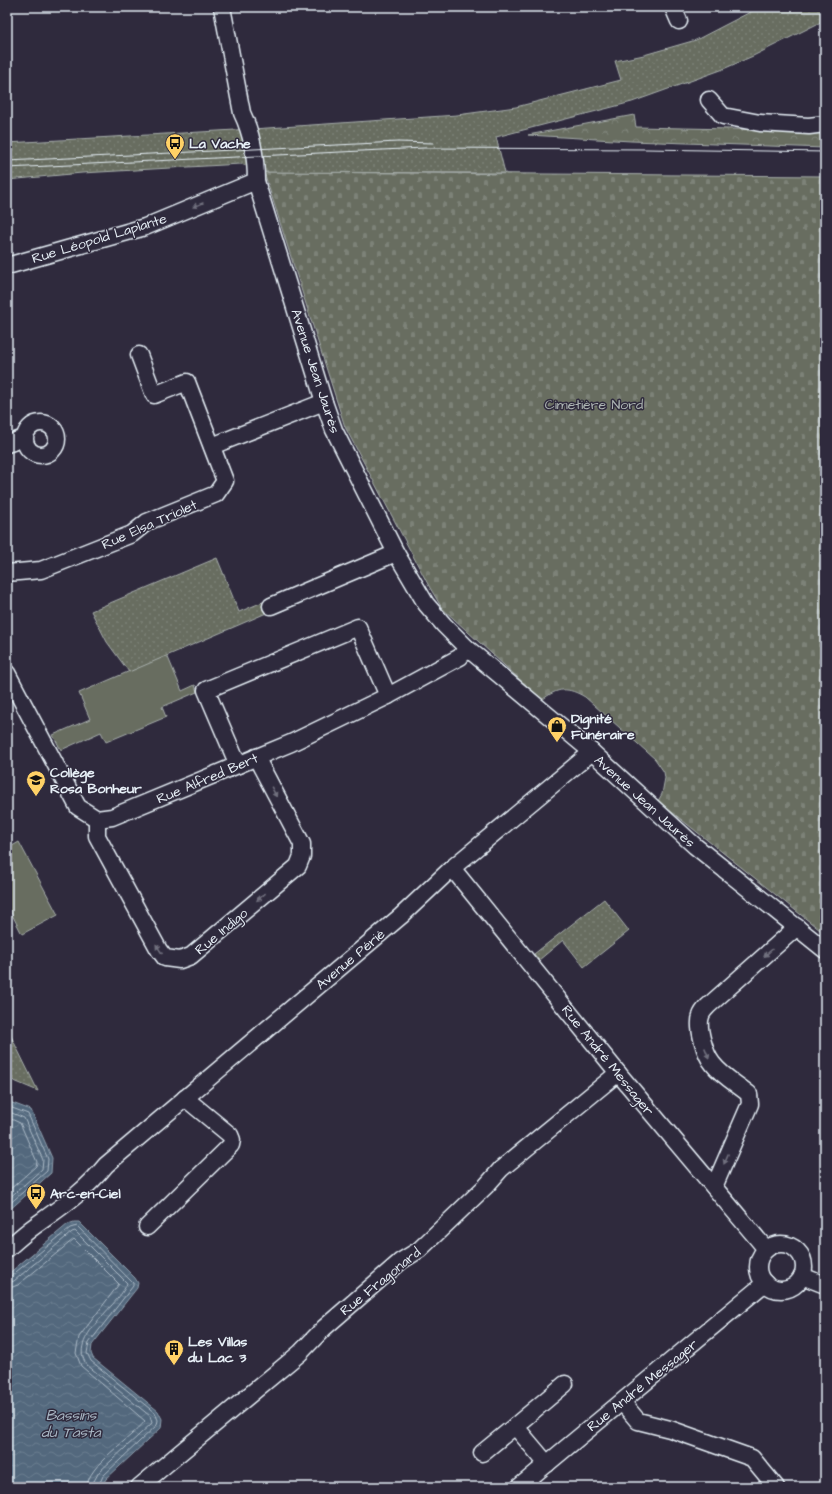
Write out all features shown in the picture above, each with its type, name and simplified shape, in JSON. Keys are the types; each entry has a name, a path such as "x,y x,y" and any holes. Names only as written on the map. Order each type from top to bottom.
{"street":[{"name":"Avenue Jean Jaurès","path":"222,7 242,113 240,124 246,163 256,181 324,402 340,444 396,553 426,604 467,648 592,752 695,846 825,950"},
{"path":"709,100 723,116 760,123 809,126 825,124"},
{"name":"Rue Léopold Laplante","path":"7,266 145,227 256,181"},
{"path":"138,355 154,395 187,382 212,446 324,402"},
{"path":"7,444 24,438"},
{"name":"Rue Elsa Triolet","path":"7,573 41,570 132,534 147,522 216,494 225,480 212,446"},
{"path":"272,606 396,553"},
{"path":"238,765 206,690 358,627 388,696"},
{"name":"Rue Alfred Bert","path":"97,819 112,817 291,743 388,696 460,657 467,648"},
{"path":"7,673 78,807 97,819"},
{"name":"Avenue Périé","path":"7,1249 35,1226 77,1196 90,1184 106,1165 400,916 452,868 592,752"},
{"name":"Rue Indigo","path":"97,819 97,836 159,950 165,958 180,960 191,956 298,866 302,856 302,844 256,757"},
{"name":"Rue André Messager","path":"452,868 618,1073 766,1249"},
{"path":"714,1187 750,1104 750,1099 749,1094 712,1063 703,1043 700,1018 708,1006 797,927"},
{"name":"Rue Fragonard","path":"139,1487 300,1353 324,1328 401,1261 419,1250 486,1186 501,1169 618,1073"},
{"path":"147,1227 231,1145 232,1140 230,1136 185,1098"},
{"path":"773,1245 788,1245 795,1248 803,1261 804,1269 802,1276 792,1287 785,1289 771,1287 761,1278 758,1266 762,1254 766,1249 773,1245"},
{"path":"802,1276 825,1285"},
{"name":"Rue André Messager","path":"519,1487 765,1283"},
{"path":"482,1453 565,1384"},
{"path":"622,1402 638,1421 670,1429 752,1458 776,1487"},
{"path":"515,1426 546,1464"}],"green space":[{"path":"760,7 825,7 825,20 753,56 721,70 632,102 496,137 505,173 264,172 241,164 82,173 7,180 7,143 253,129 457,115 516,107 621,80 615,61 644,55 696,40"},
{"path":"634,115 636,127 825,131 825,148 631,141 528,135"},
{"name":"Cimetière Nord","path":"264,172 825,176 825,934 658,801 662,794 665,778 664,772 655,759 585,697 573,691 563,690 553,693 542,700 442,608 345,427"},
{"path":"217,558 239,612 301,586 390,560 129,672 107,642 91,611"},
{"path":"167,655 182,691 195,685 197,692 162,707 166,717 106,742 101,732 61,750 53,735 90,719 79,693"},
{"path":"19,842 58,915 22,934 7,905 7,849"},
{"path":"604,899 629,931 584,967 563,940 539,960 534,954"},
{"path":"7,1028 38,1091 7,1078"}],"water":[{"path":"7,1101 31,1110 52,1158 51,1173 7,1212"},
{"name":"Bassins du Tasta","path":"79,1222 135,1278 138,1283 137,1288 92,1345 91,1353 93,1358 158,1411 162,1419 161,1428 106,1479 101,1487 7,1487 7,1275 68,1224"}],"tram line":[{"path":"7,161 398,142 433,143"},
{"path":"7,168 424,148 646,149 825,152"}],"place":[{"name":"La Vache","path":"175,160"},
{"name":"Dignité Funéraire","path":"557,743"},
{"name":"Collège Rosa Bonheur","path":"36,797"},
{"name":"Arc-en-Ciel","path":"36,1210"},
{"name":"Les Villas du Lac 3","path":"174,1366"}]}
